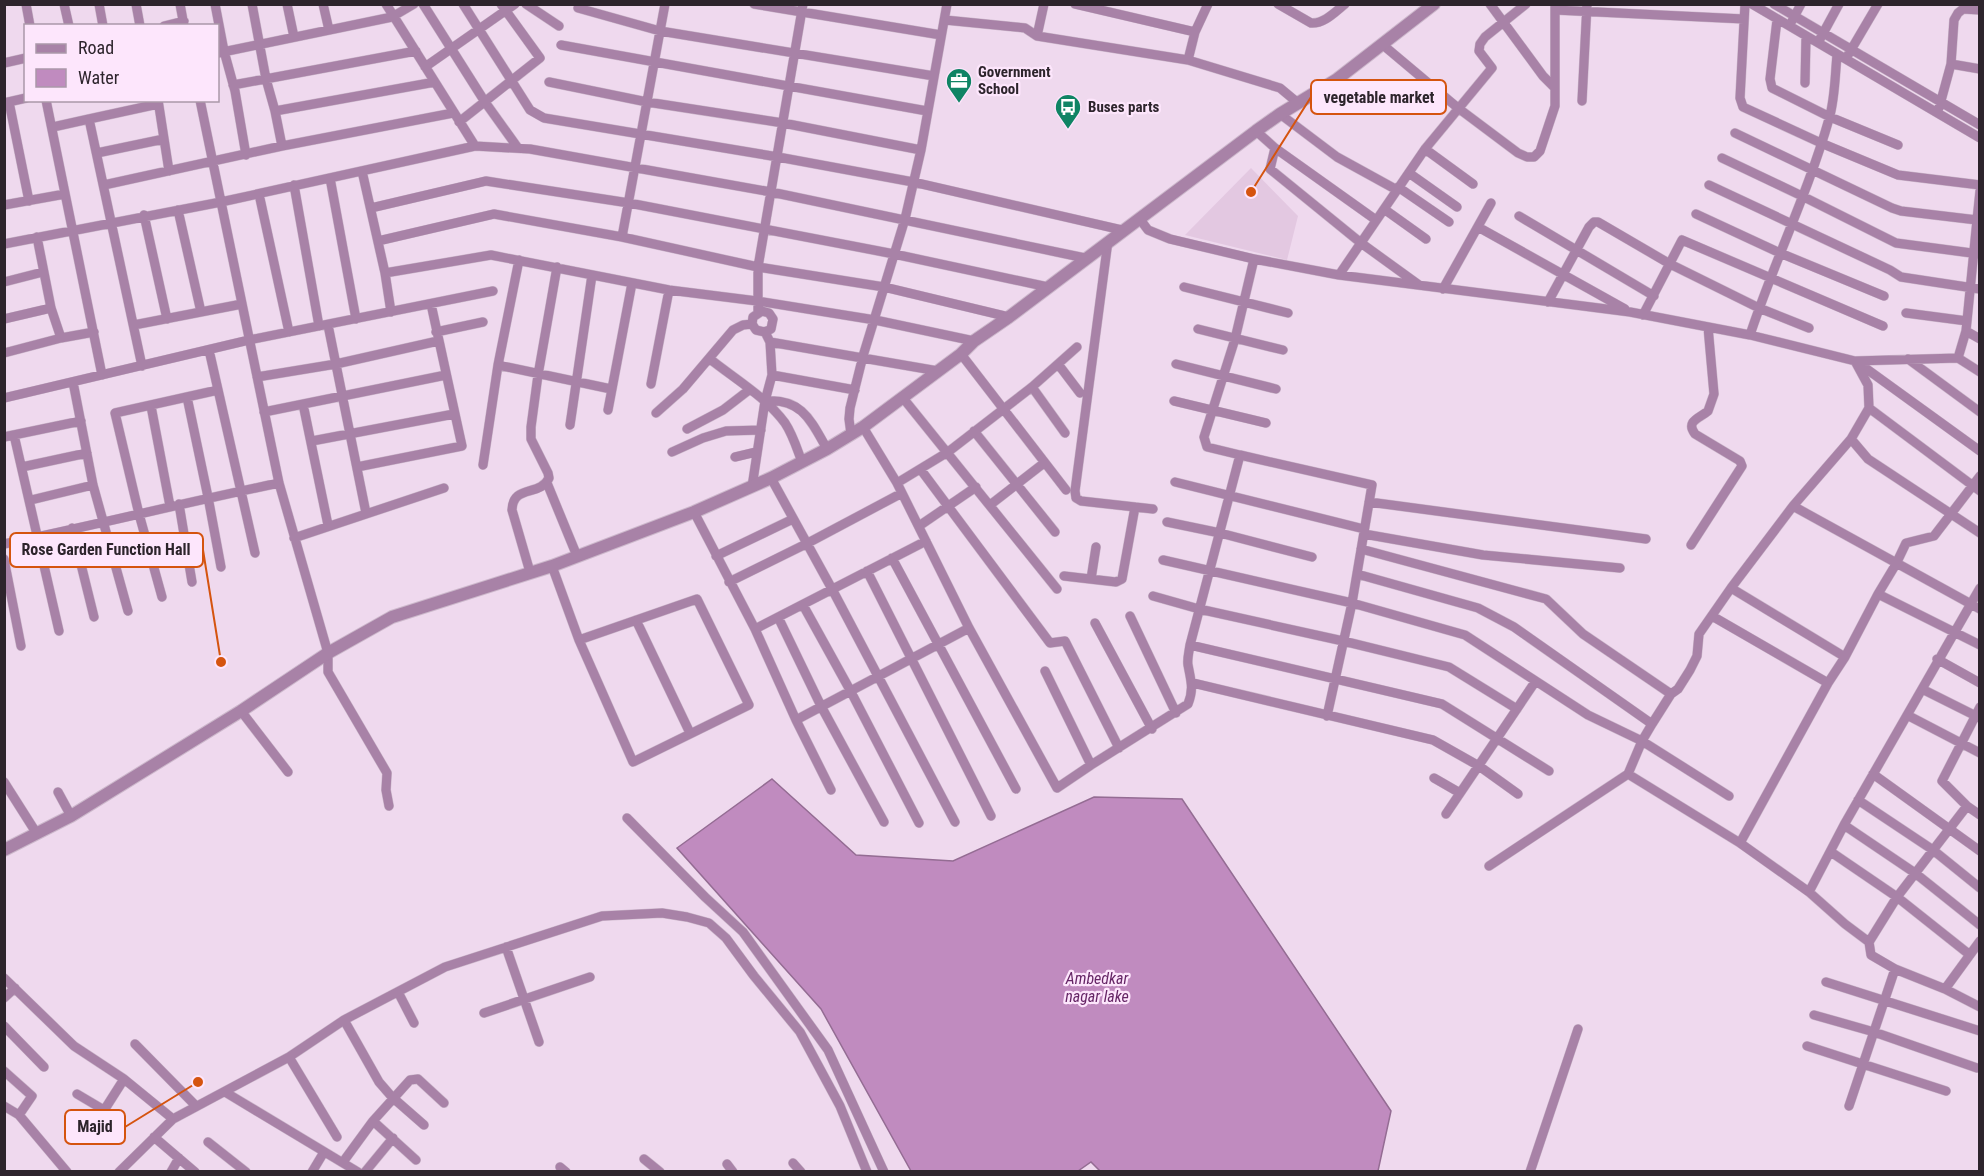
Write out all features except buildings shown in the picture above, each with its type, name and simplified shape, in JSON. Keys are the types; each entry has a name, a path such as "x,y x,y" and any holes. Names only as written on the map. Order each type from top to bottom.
{"street":[{"path":"26,4 30,24"},
{"path":"64,4 69,24"},
{"path":"99,4 103,24"},
{"path":"136,4 140,24"},
{"path":"180,4 184,23"},
{"path":"214,4 217,24"},
{"path":"252,4 258,45 282,146"},
{"path":"287,4 294,37"},
{"path":"323,4 329,30"},
{"path":"386,4 392,17 475,146"},
{"path":"246,155 233,85 221,52 392,17 414,4"},
{"path":"423,4 485,102 518,148"},
{"path":"463,4 530,110 544,118 913,182 1122,230"},
{"path":"425,67 481,30 503,8 515,4"},
{"path":"526,4 560,26"},
{"path":"622,237 665,4"},
{"path":"754,4 802,9 941,35"},
{"path":"851,434 849,419 863,356 905,219 921,150 947,4"},
{"path":"1037,36 1044,4"},
{"path":"1075,4 1195,32"},
{"path":"1188,60 1195,32 1208,4"},
{"path":"1278,4 1311,23 1317,23 1345,4"},
{"path":"1490,4 1554,87"},
{"path":"1339,275 1425,149 1492,68 1479,51 1480,44 1485,37 1526,4"},
{"path":"1681,16 1682,4"},
{"path":"1745,4 1741,104 1743,107 1898,175 1980,185"},
{"path":"1752,4 1765,8 1777,20 1806,37 1820,38 1851,51 1980,125"},
{"path":"1774,4 1794,17 1841,58 1977,135"},
{"path":"1789,26 1801,4"},
{"path":"1820,38 1839,4"},
{"path":"1750,335 1769,278 1812,170 1830,117 1841,58 1851,51 1878,4"},
{"path":"4,850 71,816 241,711 328,652 392,616 552,566 694,512 771,478 827,449 903,398 961,354 974,341 1122,230 1280,114 1336,80 1431,6"},
{"path":"1383,45 1458,108 1518,153 1534,157 1540,151 1555,106 1555,7 1650,9 1681,16 1744,19"},
{"path":"459,122 540,58 503,8"},
{"path":"578,8 660,31 934,76"},
{"path":"1582,101 1587,8"},
{"path":"758,312 758,267 802,9"},
{"path":"1937,113 1951,64 1954,20 1963,9 1980,10"},
{"path":"945,20 1025,28 1037,36 1188,60 1280,88 1298,103"},
{"path":"1777,20 1770,79 1772,88 1830,117 1898,145"},
{"path":"1805,83 1806,37"},
{"path":"561,45 927,111"},
{"path":"233,85 416,51"},
{"path":"5,62 24,58"},
{"path":"1951,64 1980,69"},
{"path":"274,111 435,82"},
{"path":"549,82 647,102 783,123 921,150"},
{"path":"24,99 7,103 28,201"},
{"path":"47,102 102,375"},
{"path":"53,127 158,102 169,171"},
{"path":"200,102 279,483 328,652 328,672 387,773 386,790 389,806"},
{"path":"104,185 282,146 453,113"},
{"path":"1280,114 1337,156 1398,189 1449,222"},
{"path":"89,119 142,366"},
{"path":"1256,131 1275,148 1376,220"},
{"path":"1735,133 1900,211 1978,220"},
{"path":"4,141 16,139"},
{"path":"97,153 164,139"},
{"path":"4,244 144,215 221,202 475,146 530,148 771,192 1085,258"},
{"path":"1275,148 1270,169 1361,243 1421,286"},
{"path":"1425,149 1473,184"},
{"path":"1722,158 1896,243 1977,254"},
{"path":"362,171 385,273 391,312"},
{"path":"1409,173 1457,207"},
{"path":"330,178 356,319"},
{"path":"371,208 486,181 629,203 894,254 1048,287"},
{"path":"294,185 324,325 336,364 366,513"},
{"path":"1709,185 1901,277 1980,289"},
{"path":"1958,358 1966,326 1969,288 1977,254 1980,191"},
{"path":"4,205 65,194"},
{"path":"259,194 289,332"},
{"path":"1443,289 1491,203"},
{"path":"1384,209 1426,239"},
{"path":"178,210 201,312"},
{"path":"378,241 494,214 622,237 758,267 884,287 1009,317"},
{"path":"1696,214 1780,253 1884,296"},
{"path":"144,215 167,319"},
{"path":"1519,216 1654,296"},
{"path":"1139,218 1148,230 1157,236 1254,259 1339,275 1630,312 1750,335 1855,361 1958,358 1980,372"},
{"path":"1548,302 1591,224 1598,222 1670,264 1759,308 1809,328"},
{"path":"1478,227 1564,273 1630,312"},
{"path":"37,237 51,308 61,338"},
{"path":"1643,315 1682,240 1883,326"},
{"path":"1108,241 1075,491 1076,498 1081,501 1153,509"},
{"path":"385,273 491,255 669,290 875,320 974,341"},
{"path":"1254,259 1235,339 1204,437 1207,447 1372,485 1352,603 1327,716"},
{"path":"483,465 498,365 519,260"},
{"path":"557,267 538,375 531,439 548,473 547,483 577,556"},
{"path":"4,282 43,272"},
{"path":"570,425 592,275"},
{"path":"608,410 632,283"},
{"path":"1184,287 1288,313"},
{"path":"651,384 669,290"},
{"path":"4,398 249,340 493,291"},
{"path":"134,325 242,304"},
{"path":"357,467 462,446 431,304"},
{"path":"4,319 51,308"},
{"path":"758,312 753,317 752,324 756,330 765,332"},
{"path":"758,312 769,313 773,319 772,326 765,332"},
{"path":"1906,313 1966,326 1980,339"},
{"path":"257,377 336,364 483,322"},
{"path":"656,413 683,389 734,330 743,325 752,324"},
{"path":"1691,545 1742,466 1740,461 1695,434 1691,429 1694,419 1708,411 1713,394 1708,327"},
{"path":"1198,329 1283,350"},
{"path":"4,353 94,332"},
{"path":"752,487 765,401 772,375 770,342 765,332"},
{"path":"770,342 863,356 938,371"},
{"path":"897,483 948,452 1032,387 1077,347"},
{"path":"209,350 255,553"},
{"path":"961,354 1066,490"},
{"path":"710,359 765,401 786,424 802,462"},
{"path":"1908,359 1980,412"},
{"path":"1489,866 1628,774 1652,724 1690,670 1697,656 1699,634 1793,506 1851,439 1869,408 1868,386 1855,361"},
{"path":"1855,361 1980,452"},
{"path":"1058,364 1080,393"},
{"path":"1176,364 1276,389"},
{"path":"498,365 611,389"},
{"path":"264,412 446,375"},
{"path":"772,375 855,390"},
{"path":"73,382 93,485 128,610"},
{"path":"1032,387 1065,433"},
{"path":"162,597 139,514 116,413 218,390"},
{"path":"687,429 737,401 749,390"},
{"path":"187,397 221,567"},
{"path":"903,398 1057,589"},
{"path":"765,401 789,402 800,409 810,419 827,449"},
{"path":"1174,401 1266,423"},
{"path":"303,404 328,525"},
{"path":"152,406 192,582"},
{"path":"1869,408 1976,488"},
{"path":"312,441 454,414"},
{"path":"59,631 31,500 22,466 9,436 81,421"},
{"path":"863,427 897,483 969,628 1057,788 1188,705 1192,696 1193,683 1188,663 1190,645 1240,456"},
{"path":"672,452 703,438 726,431 760,430"},
{"path":"974,431 1055,532"},
{"path":"1851,439 1868,459 1980,533"},
{"path":"735,457 756,452"},
{"path":"22,466 87,453"},
{"path":"990,505 1044,463"},
{"path":"921,470 1050,643 1065,641 1119,748"},
{"path":"1740,843 1828,683 1845,657 1906,543 1934,536 1951,513 1976,488 1980,476"},
{"path":"771,478 955,822"},
{"path":"1175,482 1364,532 1483,555 1620,568"},
{"path":"4,544 279,483"},
{"path":"530,572 513,510 513,502 520,494 542,487 547,483"},
{"path":"31,500 93,485"},
{"path":"919,526 976,487"},
{"path":"294,537 444,488"},
{"path":"729,582 902,494"},
{"path":"1369,502 1646,539"},
{"path":"1793,506 1980,609"},
{"path":"1064,576 1116,582 1122,579 1135,507"},
{"path":"694,512 755,629 831,790"},
{"path":"716,556 793,519"},
{"path":"1167,522 1312,557"},
{"path":"72,528 94,617"},
{"path":"755,629 926,541"},
{"path":"1091,579 1096,547"},
{"path":"1361,549 1546,599 1583,634 1671,694"},
{"path":"892,558 1016,789"},
{"path":"4,559 7,586 21,646"},
{"path":"1163,560 1352,603 1465,635 1588,715 1642,741 1729,796"},
{"path":"552,566 579,639 633,762 749,705 697,599 579,639"},
{"path":"867,571 991,816"},
{"path":"1357,574 1478,608 1514,627 1652,724"},
{"path":"1731,588 1845,657"},
{"path":"1809,892 1937,659 1980,588"},
{"path":"1878,594 1980,645"},
{"path":"1153,596 1199,609 1343,640 1449,668 1517,710"},
{"path":"803,605 919,823"},
{"path":"1130,616 1176,712"},
{"path":"1712,616 1828,683"},
{"path":"778,617 821,706 884,822"},
{"path":"636,620 690,733"},
{"path":"1095,623 1152,729"},
{"path":"796,720 969,628"},
{"path":"1190,645 1442,704 1549,771"},
{"path":"1937,659 1980,683"},
{"path":"1045,671 1091,765"},
{"path":"1446,814 1535,682"},
{"path":"1193,683 1433,740 1479,766 1518,794"},
{"path":"1922,689 1978,714 1960,743 1942,781 1966,806 1980,815"},
{"path":"241,711 288,772"},
{"path":"1907,715 1980,753"},
{"path":"1628,774 1740,843 1809,892 1869,942 1872,955 1895,969 1946,989 1980,1006"},
{"path":"1873,774 1980,851"},
{"path":"1434,778 1460,793"},
{"path":"4,782 37,834"},
{"path":"58,792 71,816"},
{"path":"1858,800 1933,850 1980,888"},
{"path":"1869,942 1897,897 1966,806"},
{"path":"627,818 743,932 828,1050 884,1172"},
{"path":"1844,825 1915,873 1980,925"},
{"path":"1831,852 1897,897 1970,955"},
{"path":"119,1172 173,1119 289,1057 344,1020 445,967 602,916 662,913 709,923 726,938 800,1032 840,1106 867,1172"},
{"path":"1946,989 1980,941"},
{"path":"506,947 539,1042"},
{"path":"1849,1106 1895,969"},
{"path":"484,1013 590,977"},
{"path":"4,978 74,1046 124,1079 173,1119"},
{"path":"1826,982 1980,1031"},
{"path":"4,998 15,988"},
{"path":"398,992 414,1023"},
{"path":"1814,1015 1874,1032 1977,1068"},
{"path":"344,1020 379,1082 424,1125"},
{"path":"4,1026 44,1067"},
{"path":"1530,1172 1578,1029"},
{"path":"135,1044 196,1106"},
{"path":"1807,1046 1946,1090"},
{"path":"289,1057 337,1137"},
{"path":"4,1071 32,1096 19,1115"},
{"path":"89,1134 124,1079"},
{"path":"344,1162 393,1097 414,1079 418,1079 444,1103"},
{"path":"225,1092 358,1172"},
{"path":"77,1094 104,1110"},
{"path":"4,1106 19,1115 67,1172"},
{"path":"374,1121 416,1160"},
{"path":"154,1137 195,1172"},
{"path":"365,1172 393,1138"},
{"path":"208,1142 246,1172"},
{"path":"312,1172 324,1152"},
{"path":"171,1172 180,1158"},
{"path":"644,1159 660,1172"},
{"path":"793,1163 801,1172"}],"shaded area":[{"path":"1251,168 1298,216 1287,260 1185,235"}],"water":[{"name":"Ambedkar nagar lake","path":"772,779 856,855 953,861 1094,797 1182,799 1391,1111 1378,1171 1101,1172 1091,1162 1078,1171 911,1171 821,1009 677,848"}],"place":[{"name":"Government School","path":"959,104"},
{"name":"Buses parts","path":"1068,130"},
{"name":"vegetable market","path":"1251,192"},
{"name":"Rose Garden Function Hall","path":"221,662"},
{"name":"Majid","path":"198,1082"}]}
